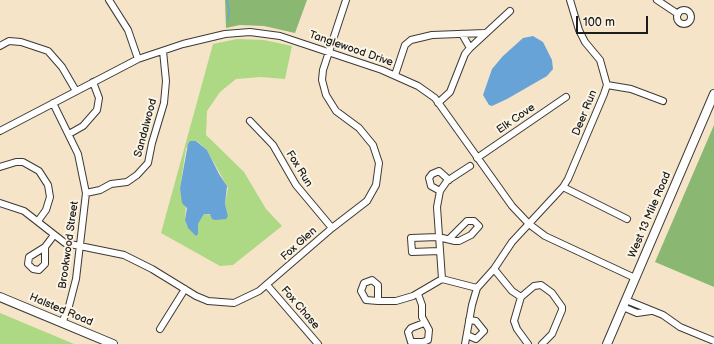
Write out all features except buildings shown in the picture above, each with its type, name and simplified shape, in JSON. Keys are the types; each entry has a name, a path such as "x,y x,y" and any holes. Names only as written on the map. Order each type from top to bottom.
{"street":[{"name":"Fox Glen","path":"0,203 24,210 65,243 124,256 152,269 208,301 228,304 241,300 267,286 332,228 367,202 376,185 379,163 373,145 359,128 336,111 326,95 322,80 323,70 346,0"},
{"name":"Deer Run","path":"477,288 494,269 512,242 563,187 568,179 607,84 600,60 585,42 570,0"},
{"path":"657,0 678,14"},
{"path":"113,1 128,30 138,58"},
{"path":"438,102 450,92 465,54 485,33 510,11"},
{"name":"Tanglewood Drive","path":"0,131 138,58 225,34 250,32 286,38 329,51 395,75 418,86 438,102 512,206 529,224 545,236 635,278"},
{"path":"395,75 405,46 411,40 432,36 485,33"},
{"path":"462,34 470,48"},
{"path":"0,46 9,41 21,42 48,51 62,67 76,91"},
{"name":"Sandalwood","path":"86,193 100,190 111,184 126,182 137,175 148,163 152,143 164,103 166,81 163,51"},
{"path":"69,134 83,126 97,110 99,98 93,82"},
{"path":"607,84 632,89 663,101"},
{"name":"West 13 Mile Road","path":"607,344 714,94"},
{"name":"Elk Cove","path":"477,158 566,97"},
{"name":"Brookwood Street","path":"53,103 78,154 86,193 82,247 74,291 62,323"},
{"name":"Fox Run","path":"250,121 273,145 296,185 332,228"},
{"path":"0,167 16,162 23,162 39,170 50,191 49,204 38,221"},
{"path":"442,279 437,207 440,191 449,180 470,166"},
{"path":"440,191 431,186 429,178 432,174 439,171 449,180"},
{"path":"563,187 627,219"},
{"path":"439,251 412,252 411,238 438,237 449,240 459,241 477,230 479,226 474,221 467,221 449,240"},
{"path":"45,247 54,235"},
{"path":"494,269 512,290 521,297"},
{"path":"378,301 396,301 418,294 431,284 442,279 477,288 465,344"},
{"path":"528,344 514,321 521,297 534,286 541,285 552,293 562,307 552,334 542,344"},
{"name":"Fox Chase","path":"267,286 318,344"},
{"path":"160,329 185,289"},
{"path":"418,294 422,305 422,316 424,323"},
{"name":"Halsted Road","path":"0,297 113,344"},
{"path":"624,303 663,315 680,327 714,342"},
{"path":"467,335 476,340 484,331 476,320 469,320"}],"green space":[{"path":"225,0 307,0 295,33 264,26 240,25 226,28"},
{"path":"237,39 264,40 292,46 285,79 260,77 236,79 220,92 207,111 206,135 244,172 266,209 282,226 233,265 220,266 161,233 213,44","holes":["197,141 207,150 228,188 225,204 228,216 204,214 198,224 198,234 187,226 185,218 186,206 180,188 186,148"]},
{"path":"714,125 714,287 655,262"},
{"path":"0,313 74,344 0,344"}],"water":[{"path":"533,36 543,42 552,60 553,69 547,76 507,99 492,106 489,105 483,95 492,69 503,56 523,38"},
{"path":"190,141 196,141 207,150 227,186 225,204 228,216 226,219 215,220 212,219 210,214 204,214 198,224 198,234 196,236 188,228 185,220 187,208 182,203 180,188 188,144"}],"waterway":[{"path":"227,0 229,10 228,20"}]}
